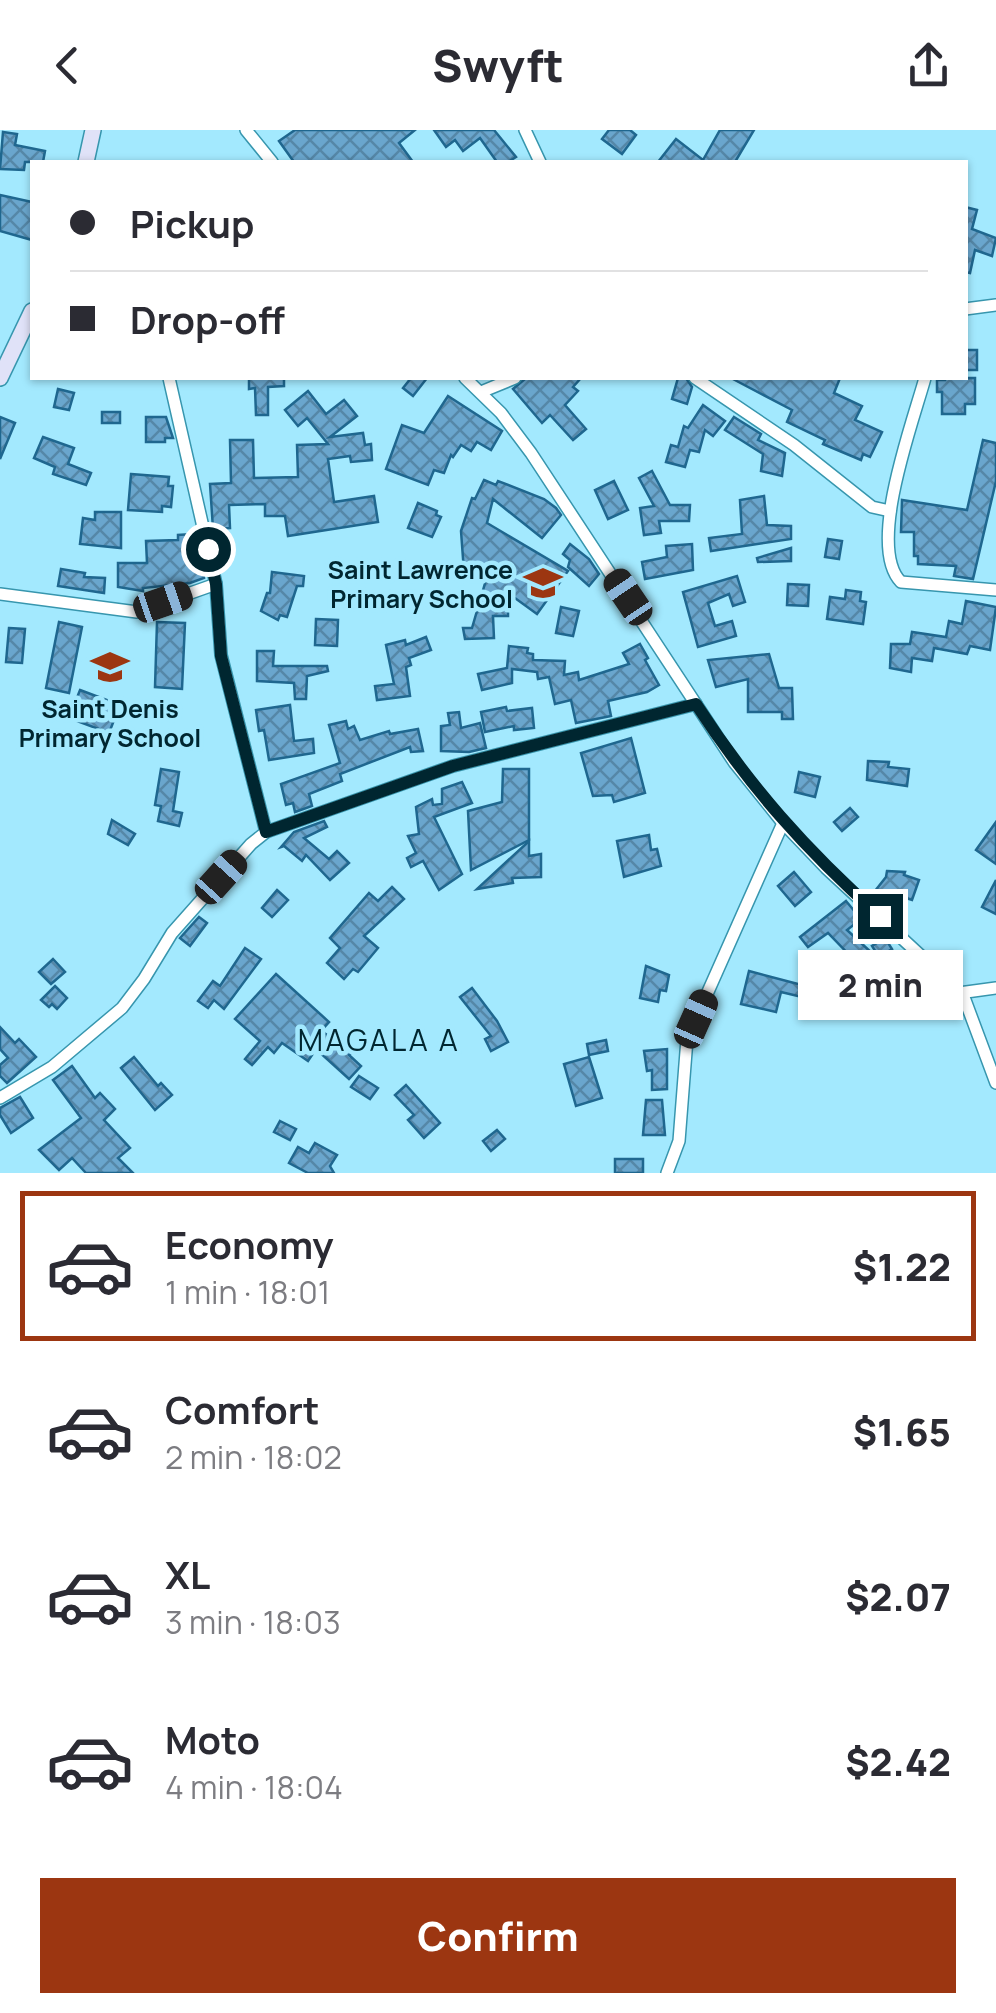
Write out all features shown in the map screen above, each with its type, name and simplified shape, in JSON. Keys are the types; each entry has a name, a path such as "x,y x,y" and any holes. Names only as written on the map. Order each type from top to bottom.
{"street":[{"path":"86,160 93,130"},
{"path":"246,130 270,160"},
{"path":"526,130 539,160"},
{"path":"968,309 996,305"},
{"path":"0,378 30,315"},
{"path":"169,380 216,584 221,656 266,832"},
{"path":"467,380 502,413 531,453 734,762 784,824 959,993 996,1082"},
{"path":"481,392 509,380"},
{"path":"699,380 794,445 872,507 890,511"},
{"path":"924,380 890,511 887,546 892,574 900,582 996,590"},
{"path":"0,594 137,612 216,584"},
{"path":"0,1098 52,1066 122,1008 172,933 266,832 453,766 696,704"},
{"path":"667,1173 678,1141 687,1040 784,824"},
{"path":"959,993 996,988"}],"building":[{"path":"295,130 415,130 399,143 412,160 293,160 279,141"},
{"path":"434,130 494,130 516,157 496,160 480,138 463,151 455,140 446,147"},
{"path":"609,130 630,130 636,135 622,154 602,139"},
{"path":"720,130 754,130 736,160 703,160"},
{"path":"3,132 17,134 15,145 45,151 43,160 25,162 24,170 0,169"},
{"path":"676,139 703,160 660,160"},
{"path":"0,195 30,202 30,239 0,231"},
{"path":"968,208 977,210 972,229 996,238 992,256 975,250 970,273"},
{"path":"968,350 977,350 977,370 968,370"},
{"path":"975,378 975,404 965,404 965,414 942,414 942,392 937,392 937,380"},
{"path":"249,380 284,380 284,386 268,387 268,415 256,415 255,388 249,389"},
{"path":"409,380 425,380 413,396 403,388"},
{"path":"524,380 579,380 573,387 578,391 565,405 586,429 573,440 550,415 542,423 513,389"},
{"path":"677,380 687,380 692,387 687,404 672,399"},
{"path":"735,380 839,380 834,393 862,406 855,420 882,432 870,457 863,454 861,460 823,444 825,440 787,422 792,410"},
{"path":"58,389 74,393 69,410 54,407"},
{"path":"308,391 326,414 344,400 357,416 330,437 363,433 365,445 371,444 372,460 351,462 350,456 328,459 334,502 374,496 378,522 288,536 285,516 265,516 265,504 229,505 230,528 213,529 210,484 231,483 230,440 253,440 254,478 298,477 297,445 328,444 307,418 298,426 285,410"},
{"path":"448,396 502,431 491,450 477,442 471,451 461,445 451,455 444,473 434,470 428,485 386,469 402,425 424,433"},
{"path":"703,405 725,421 713,436 705,430 699,452 690,450 685,467 666,462 671,445 678,447 684,426 688,428"},
{"path":"102,412 120,412 120,423 102,423"},
{"path":"0,417 15,423 0,459"},
{"path":"146,417 166,417 173,438 146,442"},
{"path":"734,417 761,434 758,440 785,453 782,476 761,471 763,454 725,430"},
{"path":"43,437 74,448 68,464 91,473 86,485 53,474 55,467 34,458"},
{"path":"983,440 996,443 996,481 973,579 954,576 956,566 918,564 914,532 901,532 902,500 967,510"},
{"path":"652,471 670,505 690,505 689,521 659,521 661,533 644,535 640,508 654,506 639,478"},
{"path":"131,474 169,477 168,486 173,486 171,507 162,506 162,512 128,510"},
{"path":"484,480 496,485 498,481 544,499 556,508 561,515 542,538 493,499 487,523 568,571 537,614 508,593 508,616 493,616 494,638 465,639 463,628 472,628 488,573 464,572 461,531 472,498 475,499"},
{"path":"614,481 628,510 608,519 595,490"},
{"path":"764,496 767,525 791,526 791,539 711,551 709,538 742,534 740,500"},
{"path":"418,503 437,511 436,515 441,517 432,537 408,528"},
{"path":"95,512 121,512 121,548 80,544 83,518 95,520"},
{"path":"192,534 193,558 200,557 204,578 143,591 118,587 118,563 147,563 146,541 178,540 178,535"},
{"path":"828,539 842,541 839,559 825,557"},
{"path":"570,544 589,559 599,574 589,586 568,567 570,560 563,554"},
{"path":"692,544 693,570 645,579 642,562 667,557 666,546"},
{"path":"791,548 791,561 758,562 757,558"},
{"path":"61,569 85,573 84,577 105,578 104,593 58,586"},
{"path":"272,572 304,576 287,617 280,615 278,620 261,611 270,593"},
{"path":"737,576 745,602 733,606 729,594 708,603 715,626 732,621 736,636 698,647 683,592"},
{"path":"788,584 809,585 808,606 787,605"},
{"path":"846,590 861,592 860,601 866,602 863,624 827,619 830,597 845,599"},
{"path":"966,601 996,607 990,650 970,646 967,654 934,648 932,661 912,658 911,672 890,668 891,644 910,644 912,632 946,637 949,621 962,624"},
{"path":"561,607 579,611 573,636 556,633"},
{"path":"316,619 338,620 337,646 315,645"},
{"path":"59,622 82,627 69,693 46,688"},
{"path":"157,622 185,623 182,689 155,687"},
{"path":"9,628 25,629 22,663 6,662"},
{"path":"426,637 431,650 409,658 411,665 406,667 410,696 377,700 375,686 394,684 386,645 405,640 406,645"},
{"path":"640,644 659,685 647,692 608,701 611,716 576,723 571,700 555,704 549,677 538,679 537,672 512,669 512,683 482,690 478,674 507,668 509,646 528,648 533,660 565,661 564,675 578,672 579,680 629,664 623,653"},
{"path":"257,651 274,651 273,666 327,666 328,671 307,676 306,699 295,699 294,683 257,681"},
{"path":"769,654 779,688 792,688 793,719 782,719 782,712 748,712 748,679 716,687 708,660"},
{"path":"80,690 120,705 109,733 69,718"},
{"path":"290,705 294,741 313,739 314,753 269,760 256,710"},
{"path":"506,707 507,711 532,708 534,728 514,730 514,726 485,732 481,712"},
{"path":"459,712 461,728 480,723 486,748 441,751 441,726 450,725 448,713"},
{"path":"346,721 348,729 354,726 360,740 389,731 390,734 418,729 423,751 411,752 410,747 340,774 342,781 309,794 312,806 295,812 293,803 286,805 281,784 340,763 329,725"},
{"path":"631,738 645,793 614,802 612,795 593,796 581,753"},
{"path":"868,761 889,762 888,767 909,769 907,786 867,780"},
{"path":"161,769 179,772 173,811 182,813 179,826 158,821 161,806 155,805"},
{"path":"503,769 529,769 529,840 471,870 468,811 502,802"},
{"path":"799,772 820,777 815,797 795,792"},
{"path":"462,782 472,803 434,817 462,874 439,890 423,861 411,867 407,858 416,853 408,836 419,834 416,807 432,799 433,805 442,804 442,789"},
{"path":"850,808 858,817 842,831 834,822"},
{"path":"112,820 135,834 128,845 108,834"},
{"path":"324,821 327,827 304,838 329,859 337,851 349,863 330,880 306,855 302,861 281,847 294,832"},
{"path":"996,822 996,864 976,850"},
{"path":"649,835 651,850 657,849 661,866 624,877 617,841"},
{"path":"529,841 529,856 541,854 541,877 512,878 513,883 477,889"},
{"path":"887,871 905,872 904,875 919,880 912,900 906,898 894,913 871,896"},
{"path":"794,872 811,892 795,906 778,886"},
{"path":"996,880 996,914 982,907"},
{"path":"392,887 404,899 364,936 378,948 358,972 353,969 344,979 327,963 340,948 330,938 369,893 378,901"},
{"path":"277,890 288,900 272,917 262,908"},
{"path":"846,901 861,919 847,930 873,954 860,966 828,933 808,947 800,937"},
{"path":"199,917 207,923 190,946 180,938"},
{"path":"885,938 892,949 879,957 872,946"},
{"path":"245,948 261,959 224,1009 214,1000 208,1008 198,1001 213,981 220,986"},
{"path":"53,959 65,972 51,984 39,972"},
{"path":"646,966 669,975 666,991 660,990 658,1002 640,998"},
{"path":"749,971 813,988 836,1005 781,992 776,1012 741,1004"},
{"path":"276,974 329,1022 321,1031 353,1051 349,1055 361,1066 349,1079 316,1049 308,1061 282,1043 274,1053 268,1047 252,1065 245,1059 260,1041 235,1019"},
{"path":"55,986 67,998 57,1009 41,1000"},
{"path":"472,988 508,1042 491,1051 485,1039 491,1036 460,997"},
{"path":"0,1027 36,1057 7,1083 0,1076 0,1065 8,1058 0,1049"},
{"path":"606,1040 608,1051 589,1055 587,1044"},
{"path":"667,1049 667,1089 652,1090 652,1070 647,1071 644,1051"},
{"path":"134,1057 158,1086 161,1083 172,1095 155,1110 121,1068"},
{"path":"589,1057 602,1098 576,1106 564,1064"},
{"path":"72,1066 95,1098 100,1093 115,1109 104,1120 130,1148 118,1158 133,1173 86,1173 72,1158 59,1170 39,1150 81,1118 53,1080"},
{"path":"359,1076 378,1088 370,1099 351,1087"},
{"path":"406,1085 440,1123 424,1138 408,1120 414,1115 395,1095"},
{"path":"20,1097 33,1118 11,1133 0,1108"},
{"path":"646,1100 662,1100 665,1135 643,1135"},
{"path":"280,1121 296,1129 290,1140 274,1132"},
{"path":"497,1130 505,1139 491,1151 483,1141"},
{"path":"315,1143 337,1155 330,1166 334,1173 308,1173 289,1163 298,1147 309,1153"},
{"path":"615,1159 643,1159 643,1173 615,1173"}],"place":[{"name":"Saint Lawrence Primary School","path":"543,583"},
{"name":"Saint Denis Primary School","path":"110,667"}],"district":[{"name":"MAGALA A","path":"379,1039"}],"route":[{"path":"208,549 216,584 221,656 266,832 453,766 696,704 734,762 784,824 880,916"}]}
